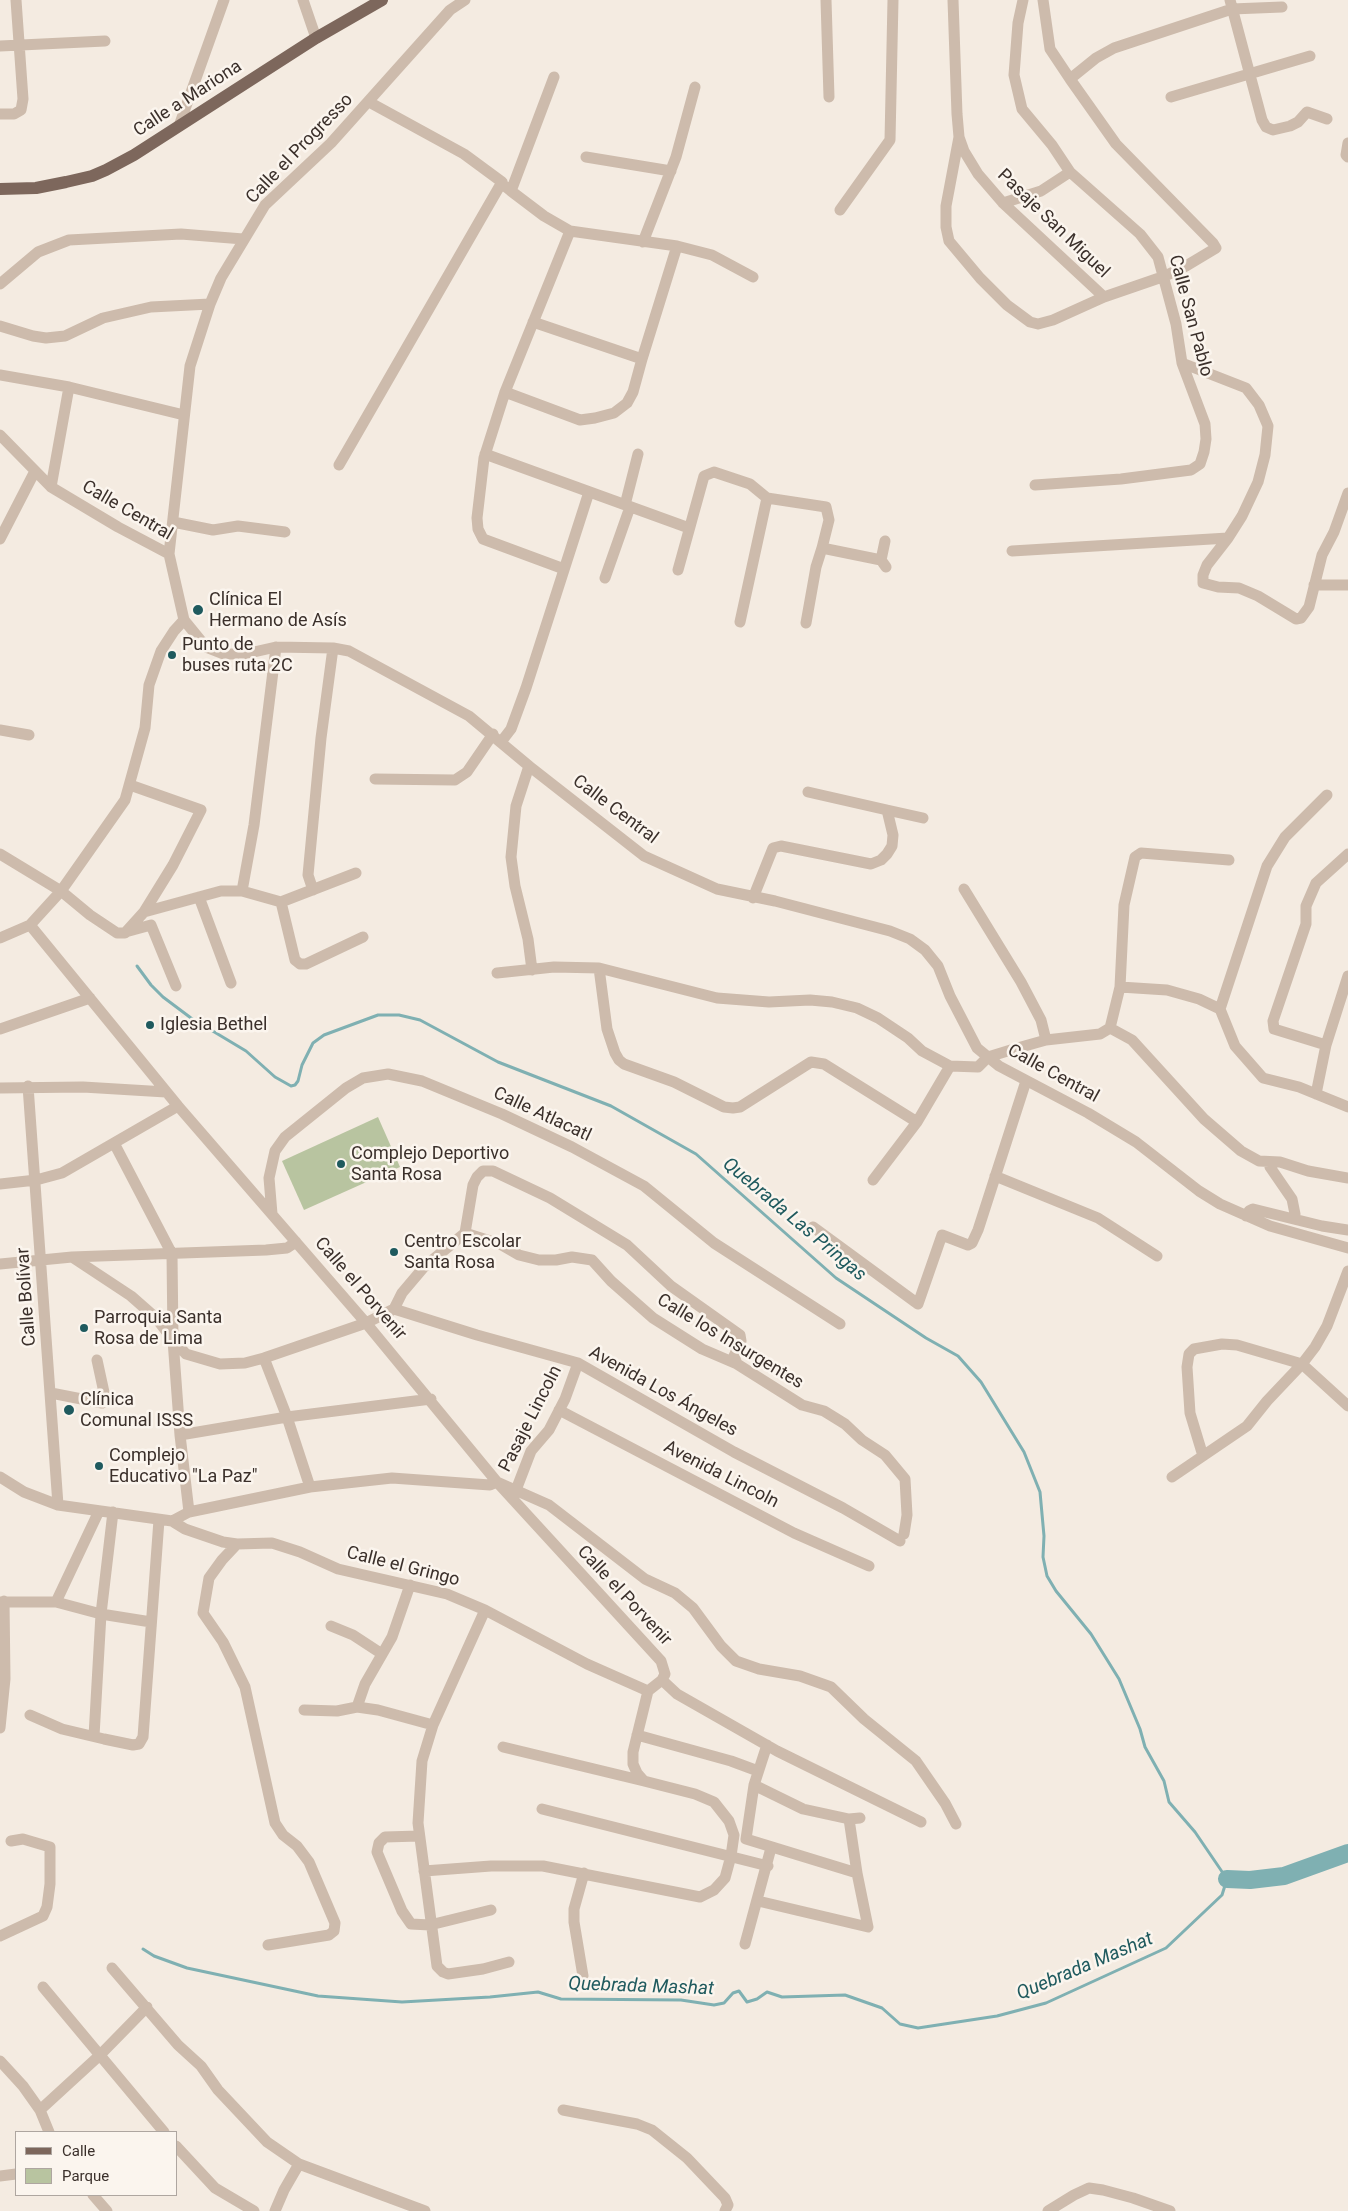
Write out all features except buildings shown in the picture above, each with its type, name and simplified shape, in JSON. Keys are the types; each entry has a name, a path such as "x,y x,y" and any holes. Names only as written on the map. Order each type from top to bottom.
{"main road":[{"name":"Calle a Mariona","path":"0,189 36,188 92,176 134,155 316,38 382,0"}],"street":[{"path":"0,114 14,114 21,110 23,99 16,0"},
{"path":"179,126 224,0"},
{"path":"304,0 316,38"},
{"name":"Calle el Progresso","path":"168,554 190,366 210,304 221,278 264,205 331,143 450,10 464,0"},
{"path":"826,0 829,97"},
{"path":"840,210 890,140 893,0"},
{"name":"Pasaje San Miguel","path":"952,0 959,138 964,151 978,174 1003,203 1104,297"},
{"name":"Calle San Pablo","path":"1023,0 1018,24 1014,75 1022,109 1052,145 1070,172 1140,234 1158,257 1176,324 1182,363 1205,424 1206,439 1200,464 1191,470 1166,474 1035,484"},
{"path":"959,138 946,206 946,227 949,241 980,278 1006,305 1022,318 1038,324 1053,320 1104,297 1164,276 1186,266 1216,248 1213,242 1116,144 1070,79 1050,49 1043,0"},
{"path":"1070,79 1096,58 1114,48 1231,4 1282,7"},
{"path":"1231,4 1251,72 1262,120 1266,127 1273,130 1290,126 1298,122 1306,112 1327,119"},
{"path":"0,46 104,41"},
{"path":"1171,97 1310,56"},
{"path":"511,191 554,77"},
{"path":"643,242 670,170 695,87"},
{"path":"369,102 464,154 544,216 570,231 677,246 712,255 753,277"},
{"path":"1348,143 1346,155 1348,157"},
{"path":"586,157 670,170"},
{"path":"1003,203 1041,191 1070,172"},
{"path":"338,465 502,182"},
{"path":"564,569 483,538 478,529 477,518 486,454 505,392 570,231"},
{"path":"0,284 38,252 69,240 181,234 243,239"},
{"path":"505,392 580,420 614,412 627,403 634,392 677,246"},
{"path":"0,326 46,338 65,336 103,318 151,307 210,304"},
{"path":"533,322 642,360"},
{"path":"1182,363 1246,388 1259,404 1268,426 1265,455 1258,482 1242,516 1202,575 1204,583 1218,587 1239,588 1258,596 1296,619 1301,618 1305,614 1322,555 1334,532 1348,493"},
{"path":"0,375 69,387 184,415"},
{"path":"51,487 69,387"},
{"name":"Calle Central","path":"0,436 51,487 168,554 184,620 206,647 224,654 245,654 276,648 333,648 349,651 469,716 529,766 644,856 717,889 753,898 775,901 890,931 910,939 925,950 938,966 950,996 977,1048 999,1066 1088,1113 1136,1142 1220,1204 1270,1226 1348,1248"},
{"path":"486,454 689,528"},
{"path":"605,578 627,506 638,454"},
{"path":"0,539 35,471"},
{"path":"678,570 704,476 714,472 750,484 766,498 826,507 829,520 816,567 806,623"},
{"path":"375,779 455,780 467,772 497,738 510,729 526,688 589,492"},
{"path":"740,622 766,498"},
{"path":"173,522 212,530 238,526 285,532"},
{"path":"1012,551 1228,538"},
{"path":"822,548 884,564 885,541"},
{"path":"1314,585 1348,585"},
{"path":"0,938 30,925 61,891 125,800 145,728 149,686 162,651 174,631 184,620"},
{"path":"242,891 254,825 276,648"},
{"path":"313,890 308,875 321,738 333,648"},
{"path":"0,730 29,735"},
{"path":"529,766 516,806 511,857 515,886 528,939 532,970"},
{"path":"125,933 144,912 173,865 201,810 130,785"},
{"path":"808,792 923,818"},
{"path":"1220,1009 1267,866 1285,837 1326,795"},
{"path":"753,898 773,848 781,846 807,850 871,864 881,860 892,846 893,835 887,810"},
{"path":"497,973 554,967 599,968 717,998 769,1002 810,1000 832,1002 857,1008 878,1018 908,1038 922,1051 950,1066 978,1067 988,1057 1046,1040 1100,1034 1110,1028 1120,987 1124,905 1135,857 1142,853 1229,860"},
{"path":"0,854 61,891 109,929 117,933 125,933 151,925 176,986"},
{"path":"1326,1046 1274,1029 1273,1021 1306,924 1306,906 1316,883 1348,854"},
{"path":"144,912 220,891 242,891 281,902 356,874"},
{"path":"964,889 1021,982 1040,1020 1046,1040"},
{"path":"200,897 231,983"},
{"path":"281,902 295,960 300,964 306,964 363,937"},
{"name":"Calle el Porvenir","path":"30,925 166,1092 366,1323 497,1482 661,1662 663,1677 677,1694 767,1745 920,1822"},
{"path":"599,968 607,1029 615,1053 624,1064 674,1082 724,1107 733,1108 740,1107 811,1062 824,1064 917,1122"},
{"path":"1316,1094 1326,1046 1348,976"},
{"path":"1120,987 1167,990 1199,999 1220,1009 1236,1046 1263,1078 1348,1106"},
{"path":"0,1029 90,998"},
{"path":"1110,1028 1132,1040 1204,1119 1241,1150 1259,1162 1280,1162 1308,1171 1348,1178"},
{"path":"873,1180 917,1122 950,1066"},
{"name":"Calle Atlacatl","path":"272,1214 269,1178 275,1151 285,1137 346,1088 363,1078 388,1074 422,1081 502,1114 572,1147 644,1186 714,1243 840,1324"},
{"path":"813,1227 918,1304 942,1235 968,1245 972,1243 1026,1081"},
{"path":"0,1088 28,1086 83,1087 166,1092"},
{"name":"Calle Bolívar","path":"28,1086 42,1260 58,1505"},
{"path":"0,1184 36,1180 70,1170 178,1106"},
{"path":"114,1143 172,1254 173,1340 180,1435 189,1512"},
{"path":"1268,1162 1292,1199 1294,1219"},
{"path":"72,1257 144,1306 186,1354 220,1364 245,1363 366,1323 394,1309 402,1292 424,1267 465,1233 477,1177 484,1172 492,1171 550,1198 627,1245 671,1286 740,1335 741,1341 734,1356 737,1364"},
{"path":"995,1176 1098,1218 1157,1256"},
{"path":"1246,1216 1249,1211 1253,1210 1348,1230"},
{"name":"Calle los Insurgentes","path":"465,1233 500,1244 519,1255 539,1260 556,1260 572,1257 592,1260 611,1281 653,1318 702,1349 737,1364 802,1405 824,1411 845,1424 862,1440 884,1455 905,1480 907,1515 902,1538"},
{"path":"0,1264 72,1257 266,1250 287,1248 296,1242"},
{"path":"1172,1477 1248,1426 1267,1401 1302,1364 1315,1347 1327,1326 1348,1271"},
{"name":"Avenida Los Ángeles","path":"394,1309 477,1335 578,1363 734,1452 902,1538"},
{"path":"1203,1456 1190,1413 1187,1368 1190,1354 1194,1349 1222,1344 1237,1345 1302,1364 1348,1406"},
{"path":"264,1358 287,1417 310,1487"},
{"path":"51,1393 102,1403 105,1397 97,1360"},
{"name":"Pasaje Lincoln","path":"516,1490 531,1451 549,1430 578,1363"},
{"path":"180,1435 287,1417 430,1399"},
{"name":"Avenida Lincoln","path":"559,1410 794,1533 869,1566"},
{"path":"0,1477 24,1492 58,1505 172,1521 189,1512 310,1487 392,1478 490,1485 497,1482 549,1505 645,1579 675,1593 693,1608 721,1646 736,1661 759,1669 800,1676 831,1687 864,1719 916,1761 945,1803 956,1824"},
{"path":"56,1602 99,1511"},
{"path":"94,1736 101,1614 113,1512"},
{"path":"30,1716 51,1725 133,1745 139,1744 143,1737 159,1520"},
{"name":"Calle el Gringo","path":"172,1521 185,1529 223,1542 237,1544 272,1543 300,1552 338,1569 447,1594 485,1610 587,1664 648,1691"},
{"path":"237,1544 209,1578 203,1613 223,1642 245,1687 276,1824 283,1835 297,1846 309,1862 335,1923 334,1931 329,1935 268,1945"},
{"path":"357,1707 365,1684 399,1619 410,1585"},
{"path":"0,1728 3,1679 2,1602 56,1602 101,1614 151,1622"},
{"path":"485,1610 434,1725 422,1761 418,1822 430,1925 437,1966 443,1972 460,1973 509,1962"},
{"path":"331,1626 353,1635 382,1654"},
{"path":"644,1781 637,1773 633,1764 633,1752 648,1691 663,1677"},
{"path":"304,1710 337,1711 357,1707 378,1710 434,1725"},
{"path":"637,1735 731,1761 758,1771"},
{"path":"767,1745 754,1785 746,1839 857,1873"},
{"path":"424,1872 518,1865 543,1866 700,1897 714,1890 725,1878 734,1835 729,1821 714,1802 695,1794 503,1747"},
{"path":"754,1785 803,1809 855,1819 857,1873 868,1927 758,1901"},
{"path":"542,1809 768,1866"},
{"path":"419,1836 385,1837 379,1843 378,1852 402,1911 411,1924 430,1925 491,1910"},
{"path":"0,1936 43,1916 47,1907 50,1884 50,1847 23,1839 11,1841"},
{"path":"745,1944 768,1866 771,1848"},
{"path":"583,1976 574,1922 574,1909 584,1873"},
{"path":"112,1968 178,2045 201,2066 218,2090 261,2136 299,2164 424,2211"},
{"path":"43,1987 163,2131"},
{"path":"40,2110 100,2056 146,2007"},
{"path":"0,2061 23,2086 40,2110 50,2131"},
{"path":"563,2110 637,2124 652,2130 687,2158 725,2198 728,2205 725,2211"},
{"path":"178,2148 215,2188 254,2211"},
{"path":"274,2211 299,2164"},
{"path":"0,2176 15,2174"},
{"path":"1048,2211 1089,2188 1133,2198 1170,2211"},
{"path":"94,2196 107,2211"}],"green space":[{"name":"Complejo Deportivo Santa Rosa","path":"378,1117 400,1167 304,1210 282,1161"}],"waterway":[{"name":"Quebrada Las Pringas","path":"137,966 163,997 191,1018 246,1051 275,1077 291,1086 295,1085 298,1081 302,1065 313,1043 324,1035 378,1015 399,1015 420,1020 498,1062 611,1106 696,1154 836,1278 926,1338 958,1356 981,1382 1024,1452 1040,1492 1044,1536 1043,1557 1047,1576 1056,1591 1091,1634 1119,1679 1140,1729 1145,1747 1164,1781 1169,1802 1195,1832 1227,1879 1222,1895 1166,1948 1046,2003 997,2016 918,2028 900,2024 882,2008 845,1995 782,1997 767,1992 757,1999 747,2002 739,1991 733,1993 724,2003 714,2005 681,2000 561,1999 538,1992 402,2002 318,1996 187,1968 154,1956 143,1949"},
{"path":"1227,1879 1250,1880 1284,1876 1348,1853"}],"place":[{"name":"Clínica El Hermano de Asís","path":"198,610"},
{"name":"Punto de buses ruta 2C","path":"172,655"},
{"name":"Iglesia Bethel","path":"150,1025"},
{"name":"Complejo Deportivo Santa Rosa","path":"341,1164"},
{"name":"Centro Escolar Santa Rosa","path":"394,1252"},
{"name":"Parroquia Santa Rosa de Lima","path":"84,1328"},
{"name":"Clínica Comunal ISSS","path":"69,1410"},
{"name":"Complejo Educativo \"La Paz\"","path":"99,1466"}],"water label":[{"name":"Quebrada Mashat","path":"1085,1967"},
{"name":"Quebrada Mashat","path":"641,1987"}]}
